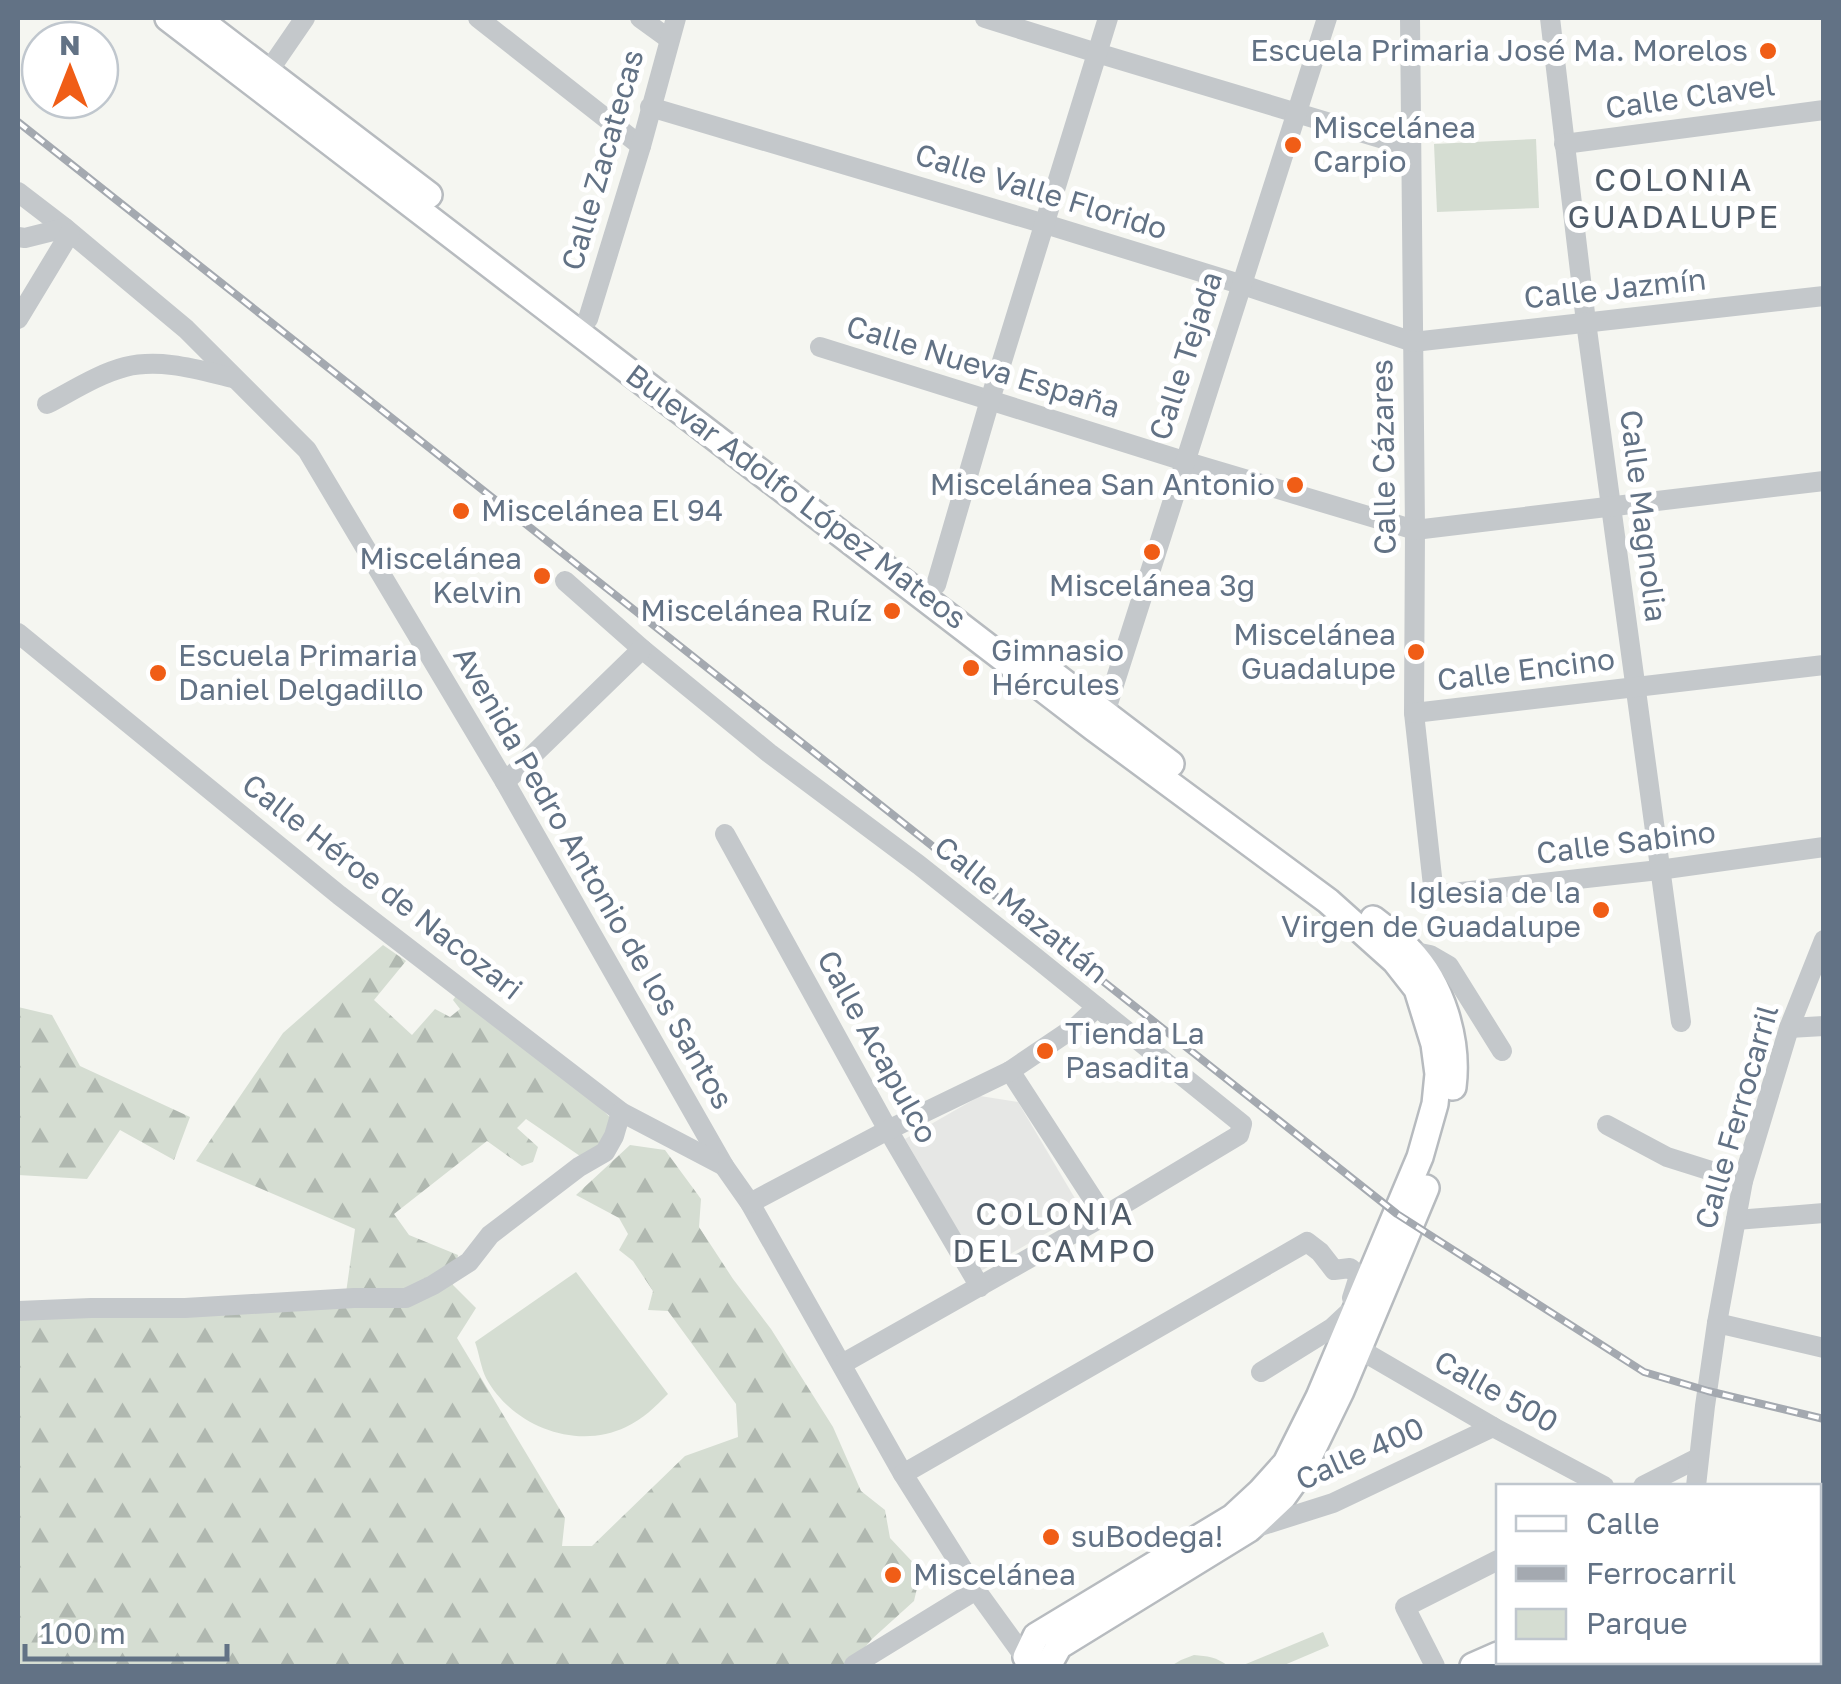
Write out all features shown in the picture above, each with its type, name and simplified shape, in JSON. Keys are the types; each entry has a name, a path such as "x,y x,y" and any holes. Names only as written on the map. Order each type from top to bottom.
{"main road":[{"name":"Bulevar Adolfo López Mateos","path":"168,18 262,79 936,585 1100,720 1327,882 1410,951 1425,971 1453,1040 1455,1074 1451,1106 1435,1165 1303,1470 1283,1497 1249,1530 1035,1663"},
{"name":"Bulevar Adolfo López Mateos","path":"197,18 262,79"},
{"name":"Bulevar Adolfo López Mateos","path":"581,320 1328,901 1395,960 1416,989 1434,1044 1436,1104 1410,1184 1350,1315 1319,1397 1286,1463 1233,1517 1036,1636 1035,1663"},
{"path":"1473,1666 1496,1656"}],"street":[{"path":"262,79 305,18"},
{"path":"478,18 641,146"},
{"path":"640,18 669,39"},
{"name":"Calle Zacatecas","path":"581,320 641,146 676,18"},
{"path":"985,18 1410,147"},
{"path":"936,585 1108,18"},
{"name":"Calle Tejada","path":"1100,720 1327,18"},
{"name":"Calle Cázares","path":"1410,18 1416,530 1414,713 1434,894"},
{"name":"Calle Magnolia","path":"1550,18 1586,322 1680,1022"},
{"name":"Calle Valle Florido","path":"650,106 1240,284 1413,342"},
{"name":"Calle Clavel","path":"1564,144 1824,110"},
{"name":"Avenida Pedro Antonio de los Santos","path":"18,192 186,330 307,450 504,782 724,1166 750,1203 903,1474 976,1590 1035,1663"},
{"path":"18,237 68,230"},
{"path":"18,319 68,230"},
{"name":"Calle Jazmín","path":"1413,342 1824,296"},
{"name":"Calle Nueva España","path":"820,347 1416,530"},
{"path":"48,404 125,367 155,364 235,379"},
{"path":"1416,530 1824,482"},
{"path":"504,782 642,649 566,582"},
{"name":"Calle Héroe de Nacozari","path":"18,633 340,896 622,1112 724,1166"},
{"name":"Calle Mazatlán","path":"642,649 769,753 919,865 1098,1008 1010,1071 750,1203"},
{"name":"Calle Encino","path":"1414,713 1824,665"},
{"name":"Calle Acapulco","path":"724,834 888,1130 980,1286"},
{"name":"Calle Sabino","path":"1434,894 1659,870 1824,847"},
{"name":"Calle Ferrocarril","path":"1696,1484 1717,1323 1744,1181 1790,1028 1824,940"},
{"path":"1410,951 1449,966 1502,1051"},
{"path":"842,1364 1239,1136 1242,1124 1098,1008"},
{"path":"1790,1028 1824,1026"},
{"path":"1010,1071 1104,1216"},
{"path":"18,1311 406,1298 469,1262 490,1235 579,1167 605,1152 622,1112"},
{"path":"1607,1124 1667,1156 1744,1181"},
{"path":"1736,1220 1824,1213"},
{"path":"903,1474 1308,1242 1334,1270 1350,1268 1360,1276 1350,1315 1261,1372"},
{"path":"1717,1323 1824,1348"},
{"name":"Calle 500","path":"1358,1349 1600,1484"},
{"name":"Calle 400","path":"1249,1530 1333,1502 1492,1427"},
{"path":"1647,1484 1698,1458"},
{"path":"1435,1666 1406,1607 1496,1561"},
{"path":"854,1665 976,1590"}],"shaded area":[{"path":"980,1096 1018,1102 1083,1212 981,1271 905,1139"}],"green space":[{"path":"1536,139 1539,208 1437,212 1434,144"},
{"path":"383,945 406,961 374,1000 412,1035 435,1009 450,1017 460,1009 453,1000 458,993 563,1072 616,1123 602,1148 580,1156 526,1119 517,1128 538,1147 533,1162 522,1166 487,1141 394,1214 409,1235 458,1255 453,1285 476,1308 457,1338 565,1518 562,1546 592,1546 685,1456 738,1437 736,1404 668,1311 648,1310 653,1291 633,1261 619,1250 628,1234 619,1218 576,1195 630,1145 665,1150 701,1199 699,1227 771,1329 833,1427 861,1491 885,1510 890,1538 921,1571 914,1601 849,1666 18,1666 18,1313 345,1300 355,1229 196,1161 283,1033"},
{"path":"18,1007 52,1015 80,1066 190,1117 174,1160 120,1130 87,1179 18,1175"},
{"path":"576,1272 668,1394 638,1420 607,1434 567,1435 529,1421 497,1395 486,1378 475,1342"},
{"path":"1323,1632 1329,1646 1282,1666 1241,1666"},
{"path":"1194,1655 1212,1657 1228,1666 1171,1666"}],"railway":[{"path":"18,122 1397,1214 1644,1372 1824,1419"}],"place":[{"name":"Escuela Primaria José Ma. Morelos","path":"1768,51"},
{"name":"Miscelánea Carpio","path":"1293,145"},
{"name":"Miscelánea San Antonio","path":"1295,485"},
{"name":"Miscelánea El 94","path":"461,511"},
{"name":"Miscelánea 3g","path":"1152,552"},
{"name":"Miscelánea Kelvin","path":"542,576"},
{"name":"Miscelánea Ruíz","path":"892,611"},
{"name":"Miscelánea Guadalupe","path":"1416,652"},
{"name":"Gimnasio Hércules","path":"971,668"},
{"name":"Escuela Primaria Daniel Delgadillo","path":"158,673"},
{"name":"Iglesia de la Virgen de Guadalupe","path":"1601,910"},
{"name":"Tienda La Pasadita","path":"1045,1051"},
{"name":"suBodega!","path":"1051,1537"},
{"name":"Miscelánea","path":"893,1575"}],"district":[{"name":"COLONIA GUADALUPE","path":"1674,198"},
{"name":"COLONIA DEL CAMPO","path":"1055,1232"}]}
